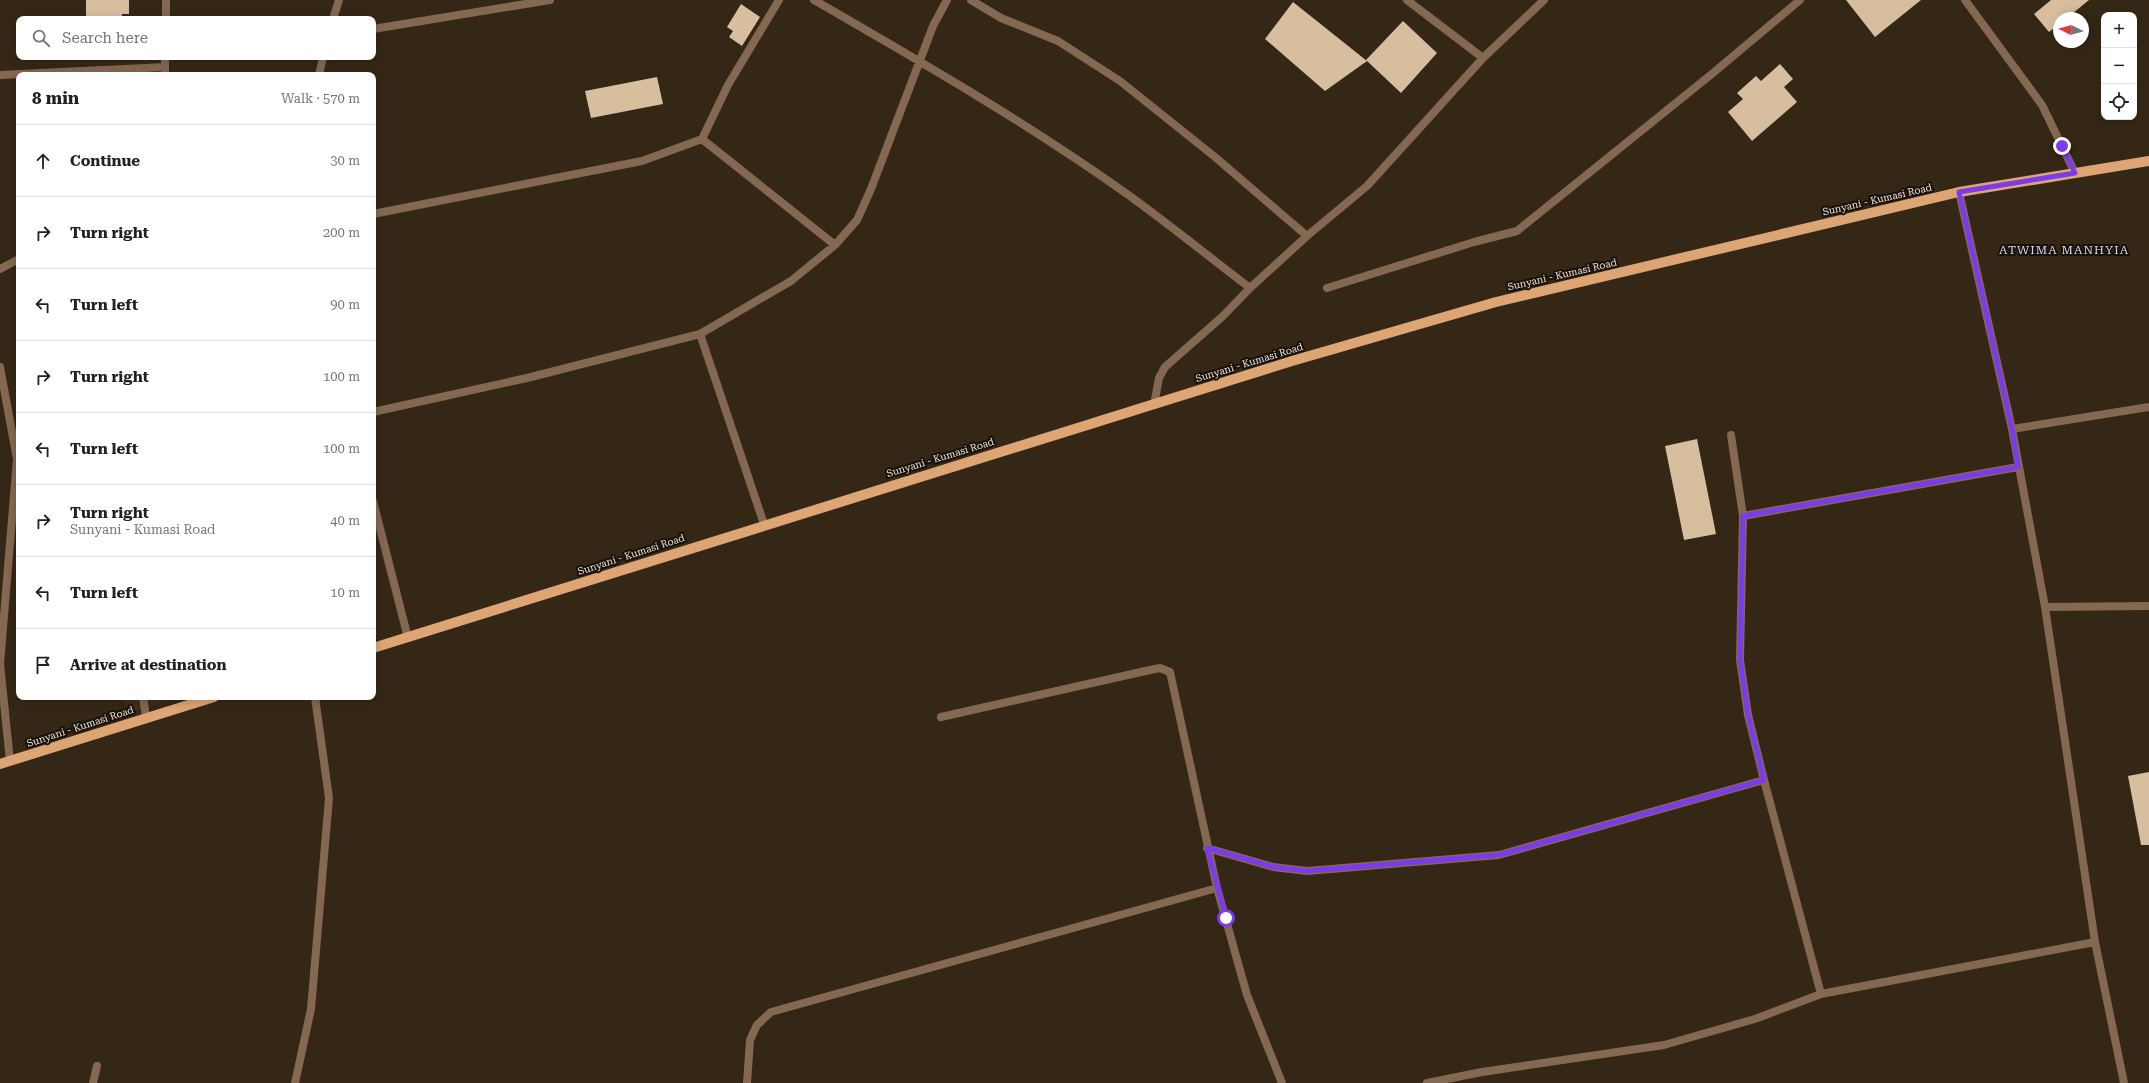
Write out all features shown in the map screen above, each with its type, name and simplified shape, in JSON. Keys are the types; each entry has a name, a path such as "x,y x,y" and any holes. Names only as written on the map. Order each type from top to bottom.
{"main road":[{"name":"Sunyani - Kumasi Road","path":"376,647 764,524 1154,405 1292,360 1496,302 1959,192 2149,161"},
{"name":"Sunyani - Kumasi Road","path":"0,764 204,700"}],"street":[{"path":"166,0 166,16"},
{"path":"334,16 339,0"},
{"path":"376,29 550,0"},
{"path":"376,213 642,161 702,139 728,85 779,0"},
{"path":"814,0 998,108 1127,194 1250,288"},
{"path":"376,411 527,378 700,334 791,281 835,245 857,220 871,189 933,26 947,0"},
{"path":"970,0 1001,18 1058,41 1120,81 1215,157 1307,236"},
{"path":"1407,0 1483,58"},
{"path":"1154,405 1159,378 1165,367 1223,316 1250,288 1307,236 1367,186 1483,58 1544,0"},
{"path":"1327,288 1474,242 1517,231 1714,73 1800,0"},
{"path":"1965,0 2042,105 2075,173"},
{"path":"124,72 165,71 165,60"},
{"path":"320,72 322,60"},
{"path":"0,75 16,75"},
{"path":"702,139 835,245"},
{"path":"1959,192 2012,429 2045,608 2095,942 2124,1083"},
{"path":"0,269 16,261"},
{"path":"700,334 764,524"},
{"path":"0,367 16,454"},
{"path":"2012,429 2149,407"},
{"path":"1731,435 1743,516 1740,660 1748,715 1821,994"},
{"path":"1743,516 2018,467"},
{"path":"376,513 408,638"},
{"path":"10,761 0,664 16,519"},
{"path":"2045,608 2149,606"},
{"path":"941,717 1160,668 1170,672 1207,848 1217,888 1247,994 1282,1083"},
{"path":"144,700 146,717"},
{"path":"295,1083 311,1009 329,798 315,700"},
{"path":"1207,848 1273,867 1307,871 1499,855 1764,780"},
{"path":"747,1083 750,1040 756,1025 770,1012 1217,888"},
{"path":"1427,1083 1482,1072 1664,1046 1755,1020 1821,994 2095,942"},
{"path":"92,1083 97,1066"}],"shaded area":[{"path":"124,700 170,700 126,714"}],"building":[{"path":"86,0 129,0 129,14 122,14 122,16 86,16"},
{"path":"1846,0 1921,0 1875,37"},
{"path":"2051,0 2089,0 2074,12 2053,12 2053,29 2049,32 2034,14"},
{"path":"1293,2 1367,61 1325,91 1265,39"},
{"path":"741,4 760,17 742,46 729,37 733,31 727,27"},
{"path":"1403,21 1437,53 1401,93 1366,60"},
{"path":"1780,64 1793,79 1784,87 1797,102 1752,141 1728,112 1743,99 1737,93 1756,76 1761,81"},
{"path":"657,77 663,104 591,118 585,91"},
{"path":"1697,439 1716,534 1684,540 1665,446"},
{"path":"2149,772 2149,845 2141,845 2128,776"}],"district":[{"name":"ATWIMA MANHYIA","path":"2064,250"}],"route":[{"path":"1226,918 1207,848 1273,867 1307,871 1347,869 1499,855 1764,780 1748,715 1740,660 1740,598 1743,516 2018,467 2012,429 1959,192 2075,173 2062,146"}]}
